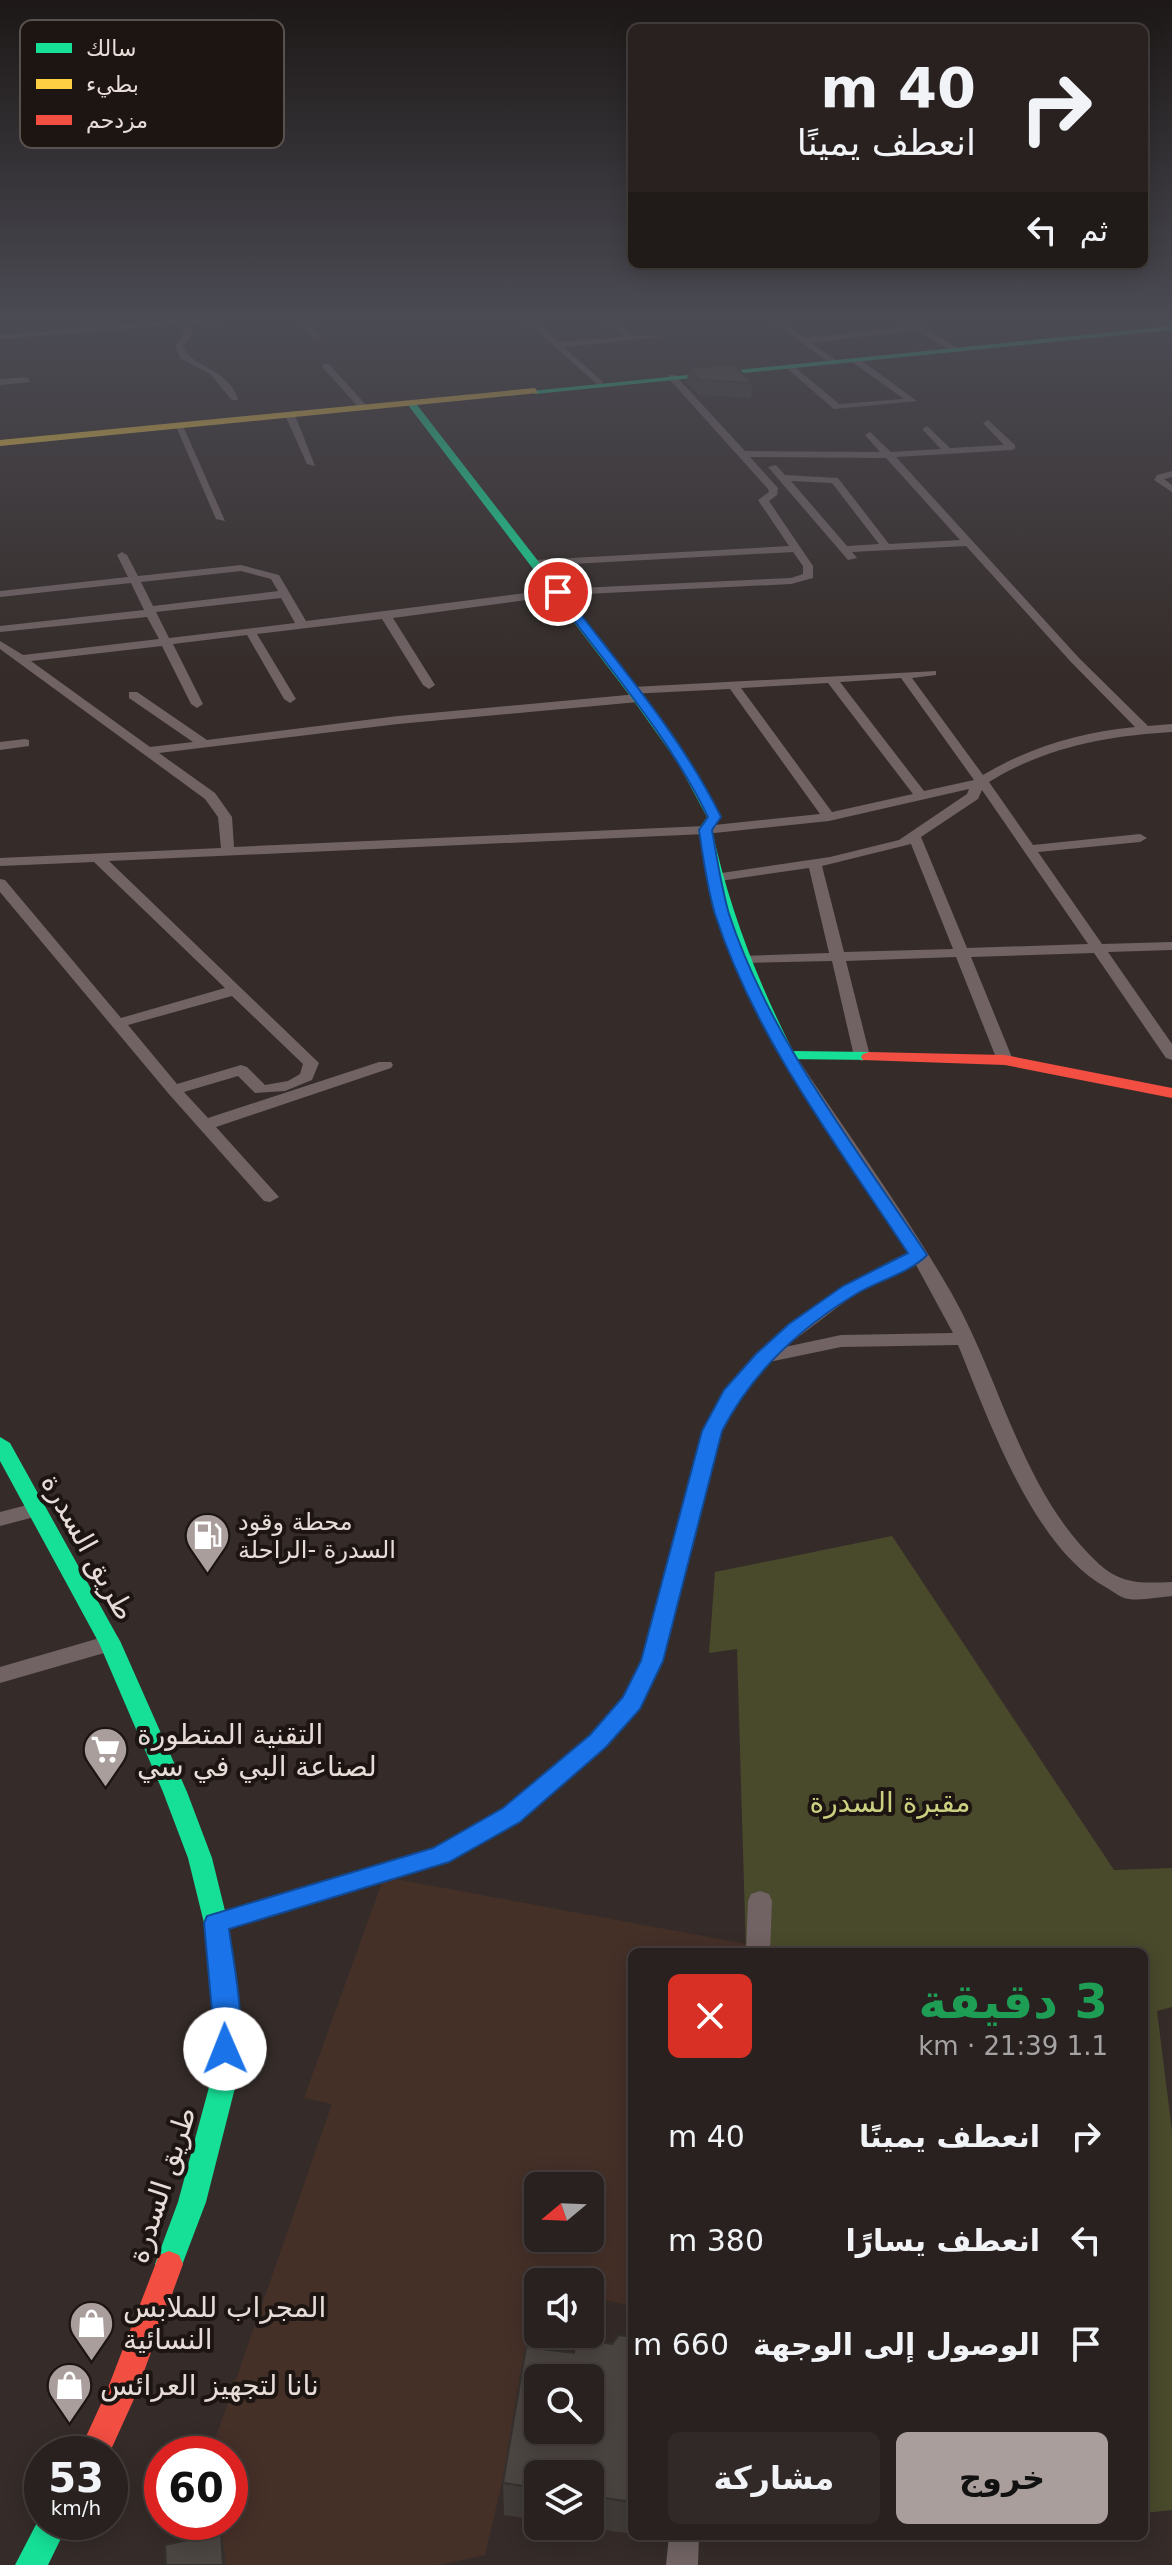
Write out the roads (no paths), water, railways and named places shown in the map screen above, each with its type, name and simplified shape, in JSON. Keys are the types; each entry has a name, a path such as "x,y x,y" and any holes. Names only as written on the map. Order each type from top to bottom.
{"street":[{"path":"0,443 55,438"},
{"path":"183,438 221,519"},
{"path":"300,438 312,464"},
{"path":"438,438 636,694 684,763 708,805 714,817 705,830 713,878 723,915 753,993 788,1056 946,1299 997,1422 1048,1519 1078,1555 1102,1577 1130,1592 1156,1595 1172,1589"},
{"path":"22,659 559,593 791,581 809,576 810,572 797,549 763,500 774,493 773,488 727,438"},
{"path":"872,438 1075,660 1144,729"},
{"path":"935,438 948,451"},
{"path":"1003,438 1021,457"},
{"path":"742,454 888,455 1012,447"},
{"path":"773,467 854,560"},
{"path":"1172,474 1159,480 1172,489"},
{"path":"782,478 835,480 886,547"},
{"path":"846,549 971,543"},
{"path":"535,563 797,549"},
{"path":"122,555 197,704"},
{"path":"0,594 241,568 275,577 302,625"},
{"path":"0,629 284,594"},
{"path":"386,616 429,685"},
{"path":"250,631 290,699"},
{"path":"0,644 210,796 225,817 228,852"},
{"path":"147,751 636,694 932,673"},
{"path":"904,675 998,808 1031,849 1172,1055"},
{"path":"832,680 922,797"},
{"path":"733,685 829,817"},
{"path":"133,695 203,743"},
{"path":"0,862 705,830 829,817 980,781 1051,745 1097,734 1172,728"},
{"path":"0,746 25,743"},
{"path":"713,878 815,864 867,853 915,838 973,796 980,781"},
{"path":"915,838 1005,1060"},
{"path":"1031,849 1140,838"},
{"path":"97,857 311,1063 310,1073 301,1081 261,1090 241,1070 174,1090"},
{"path":"815,864 862,1056"},
{"path":"0,883 174,1090 270,1197"},
{"path":"742,960 1172,946"},
{"path":"119,1023 236,990"},
{"path":"788,1056 1005,1060 1172,1093"},
{"path":"207,1124 385,1065"},
{"path":"216,1923 441,1855 511,1815 598,1741 632,1703 652,1661 712,1431 731,1394 762,1358 795,1328 849,1290 918,1255"},
{"path":"762,1358 841,1341 965,1339"},
{"name":"طريق السدرة","path":"0,1443 110,1643 175,1792 200,1858 216,1923 226,2022 225,2076 192,2202 119,2399 102,2436"},
{"path":"0,1519 35,1510"},
{"path":"0,1675 110,1643"},
{"path":"758,1948 760,1901"},
{"path":"31,2565 46,2540"},
{"path":"57,2540 57,2551"},
{"path":"682,2565 684,2540"}],"place":[{"name":"محطة وقود السدرة -الراحلة","path":"207,1575"},
{"name":"التقنية المتطورة لصناعة البي في سي","path":"106,1789"},
{"name":"المجراب للملابس النسائية","path":"92,2362"},
{"name":"نانا لتجهيز العرائس","path":"69,2424"}],"park label":[{"name":"مقبرة السدرة","path":"890,1802"}]}
